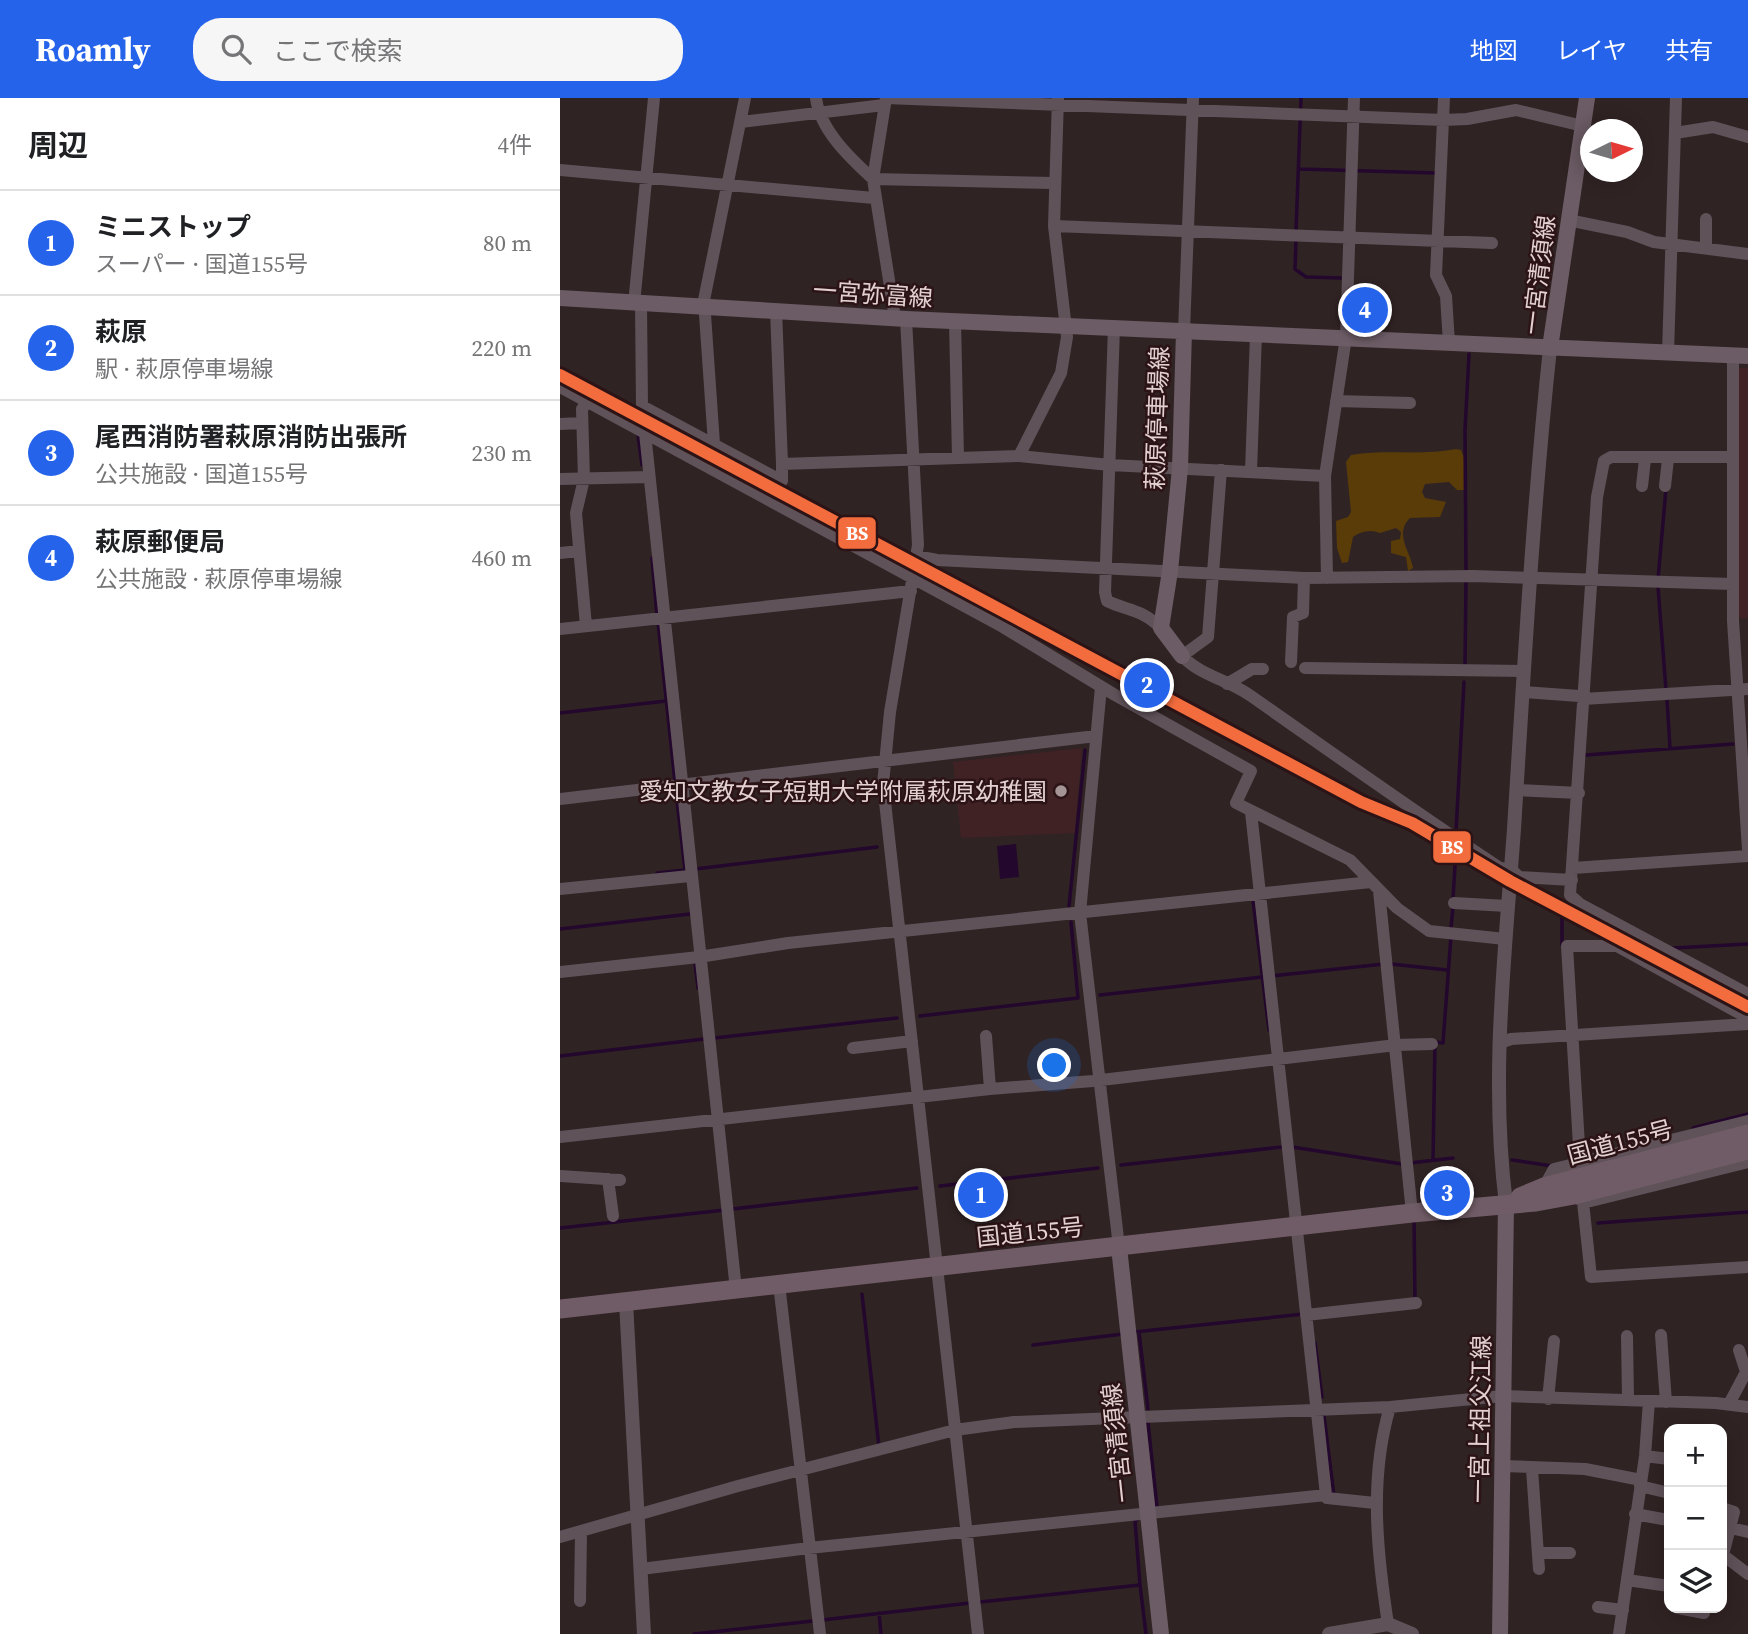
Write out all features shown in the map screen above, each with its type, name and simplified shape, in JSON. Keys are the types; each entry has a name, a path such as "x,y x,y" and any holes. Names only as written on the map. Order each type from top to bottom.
{"highway":[{"name":"国道155号","path":"1506,1204 1544,1187 1748,1134"},
{"name":"国道155号","path":"560,1309 1574,1195 1748,1150"}],"main road":[{"name":"一宮清須線","path":"1584,119 1587,98"},
{"name":"一宮清須線","path":"1580,145 1550,348 1740,356"},
{"name":"一宮弥富線","path":"560,298 955,321 1184,331"},
{"name":"萩原停車場線","path":"1161,628 1170,571 1180,468 1184,331 1550,348"},
{"path":"1161,628 1182,656"},
{"name":"一宮上祖父江線","path":"1500,1634 1506,1204"},
{"name":"一宮清須線","path":"1119,1247 1161,1634"}],"street":[{"path":"654,98 638,304 642,406 782,481 776,310"},
{"path":"714,444 704,300 745,98"},
{"path":"816,98 818,113 843,149 873,179 1053,183"},
{"path":"1184,331 1193,98"},
{"path":"1327,578 1325,476 1346,338 1354,98"},
{"path":"1444,98 1436,275 1446,296 1449,343"},
{"path":"1668,353 1676,98"},
{"path":"741,122 818,113 885,101 1057,101 1192,112 1443,120 1467,119 1515,104 1580,125"},
{"path":"885,101 873,179 874,198 900,318 913,460 916,556 884,762 883,784 978,1634"},
{"path":"1019,456 1061,373 1066,326 1054,226 1057,101"},
{"path":"1675,133 1713,127 1748,137"},
{"path":"560,170 874,198"},
{"path":"1706,219 1706,248"},
{"path":"1568,220 1670,244 1748,254"},
{"path":"1054,226 1492,243"},
{"path":"955,321 958,458"},
{"path":"1114,327 1107,601 1129,606 1150,617 1161,628"},
{"path":"1251,471 1256,334"},
{"path":"1506,1204 1499,1123 1505,939 1530,578 1550,348"},
{"path":"1740,356 1733,457 1732,584 1733,621 1743,689 1748,849"},
{"path":"560,387 912,584 1003,627 1101,687 1251,771 1236,803 1350,860 1375,886 1429,931 1505,939"},
{"path":"1336,401 1410,403"},
{"path":"586,626 576,513 584,479 582,409 587,402"},
{"path":"560,424 582,423"},
{"path":"645,433 680,787 736,1290"},
{"path":"782,464 1019,456 1110,465 1325,476"},
{"path":"1733,457 1611,457 1604,461 1597,497 1570,895 1580,904 1748,995"},
{"path":"1642,486 1645,459"},
{"path":"1665,486 1668,459"},
{"path":"1221,470 1208,637 1182,656 1206,674 1249,694 1319,746 1500,868 1511,869 1519,877 1748,856"},
{"path":"560,479 649,477"},
{"path":"560,553 579,551"},
{"path":"916,556 937,560 1304,578 1530,578 1592,582 1732,584"},
{"path":"1291,662 1293,617 1303,613 1304,578"},
{"path":"560,629 663,619 912,584"},
{"path":"1733,621 1748,622"},
{"path":"1304,668 1524,671"},
{"path":"1227,684 1252,669 1263,669"},
{"path":"1101,687 1080,913 1119,1247"},
{"path":"1523,692 1579,696 1583,699 1743,689"},
{"path":"560,799 1096,736"},
{"path":"1516,790 1579,793"},
{"path":"1251,812 1326,1495 1327,1498 1375,1503"},
{"path":"560,888 690,876"},
{"path":"560,972 699,957 788,943 1259,893 1375,886"},
{"path":"1375,886 1396,1045 1412,1213"},
{"path":"1454,904 1507,906"},
{"path":"1580,1162 1567,946 1617,946 1748,1018"},
{"path":"1500,1043 1572,1035 1748,1024"},
{"path":"986,1036 990,1089"},
{"path":"853,1048 912,1041"},
{"path":"560,1137 990,1089 1098,1080 1396,1045 1432,1044"},
{"path":"1544,1187 1554,1169 1748,1121"},
{"path":"1574,1195 1591,1201 1748,1162"},
{"path":"560,1176 614,1180 613,1216"},
{"path":"1574,1195 1583,1202 1591,1277 1748,1267"},
{"path":"779,1284 820,1634"},
{"path":"626,1302 644,1634"},
{"path":"1306,1315 1416,1303"},
{"path":"1661,1335 1667,1402"},
{"path":"1627,1336 1628,1400"},
{"path":"1548,1399 1554,1341"},
{"path":"1729,1404 1747,1372 1739,1350"},
{"path":"560,1537 799,1470 955,1430 1014,1422 1390,1407 1503,1396 1729,1404 1748,1407"},
{"path":"1619,1634 1641,1483 1649,1401"},
{"path":"1388,1624 1375,1503 1377,1460 1390,1407"},
{"path":"1644,1456 1664,1458"},
{"path":"1502,1466 1585,1469 1664,1491"},
{"path":"1532,1469 1539,1569"},
{"path":"640,1569 809,1548 1326,1495"},
{"path":"1727,1510 1734,1512 1723,1555 1748,1574"},
{"path":"1635,1514 1664,1519"},
{"path":"1730,1528 1748,1532"},
{"path":"580,1601 581,1532"},
{"path":"1538,1553 1570,1553"},
{"path":"1627,1580 1664,1585"},
{"path":"1598,1607 1623,1610"},
{"path":"1329,1634 1388,1624 1408,1633"}],"shaded area":[{"path":"1738,368 1748,368 1748,618 1740,618 1738,614"},
{"path":"1461,450 1465,460 1464,490 1457,490 1449,482 1425,484 1422,492 1425,498 1446,502 1440,517 1410,518 1405,524 1404,543 1413,568 1408,571 1406,557 1391,553 1391,541 1400,539 1401,532 1396,528 1380,533 1370,531 1356,535 1353,537 1348,562 1342,563 1337,548 1336,521 1348,517 1351,512 1346,462 1351,455"},
{"path":"1082,748 1075,833 961,838 953,762"},
{"path":"1016,844 1019,877 1000,879 997,846"}],"waterway":[{"path":"1296,231 1301,98"},
{"path":"1299,169 1436,173"},
{"path":"1296,239 1295,269 1306,277 1341,278"},
{"path":"1466,572 1465,430 1469,354"},
{"path":"638,435 642,465"},
{"path":"1658,579 1666,489"},
{"path":"652,558 657,615"},
{"path":"1465,665 1466,581"},
{"path":"1658,587 1666,690"},
{"path":"658,622 675,782"},
{"path":"1456,832 1464,682"},
{"path":"1667,699 1670,748"},
{"path":"560,713 666,701"},
{"path":"1586,755 1733,744"},
{"path":"1069,906 1085,750"},
{"path":"657,873 685,870 676,792"},
{"path":"695,869 877,847"},
{"path":"1453,899 1455,866"},
{"path":"1253,900 1269,1030"},
{"path":"1451,928 1453,907"},
{"path":"560,929 690,914"},
{"path":"1562,915 1562,945"},
{"path":"920,1016 1078,998 1071,922"},
{"path":"1433,1160 1435,1042 1443,1043 1451,936"},
{"path":"1673,948 1748,944"},
{"path":"695,963 698,988"},
{"path":"1271,976 1384,964"},
{"path":"1391,964 1447,970"},
{"path":"1100,995 1262,977"},
{"path":"714,1038 897,1018"},
{"path":"560,1056 704,1039"},
{"path":"1693,1128 1748,1114"},
{"path":"1121,1165 1282,1147"},
{"path":"1292,1147 1402,1164"},
{"path":"1410,1163 1453,1158"},
{"path":"1512,1160 1552,1166"},
{"path":"940,1186 1098,1168"},
{"path":"732,1209 917,1188"},
{"path":"560,1228 725,1210"},
{"path":"1598,1223 1748,1212"},
{"path":"1414,1218 1415,1300"},
{"path":"862,1294 879,1447"},
{"path":"1134,1332 1304,1314"},
{"path":"1139,1332 1148,1409"},
{"path":"1033,1345 1123,1334"},
{"path":"1315,1343 1322,1397"},
{"path":"1324,1416 1334,1496"},
{"path":"1148,1423 1157,1507"},
{"path":"1138,1519 1135,1521 1140,1585"},
{"path":"980,1602 1140,1585 1146,1634"},
{"path":"822,1620 970,1603"},
{"path":"879,1613 881,1634"},
{"path":"694,1634 813,1621"}],"transit line":[{"name":"BS","path":"560,375 1361,802 1412,823 1510,881 1748,1007"}],"place":[{"name":"萩原郵便局","path":"1365,310"},
{"name":"萩原","path":"1147,685"},
{"name":"愛知文教女子短期大学附属萩原幼稚園","path":"1061,791"},
{"name":"尾西消防署萩原消防出張所","path":"1447,1193"},
{"name":"ミニストップ","path":"981,1195"}]}
